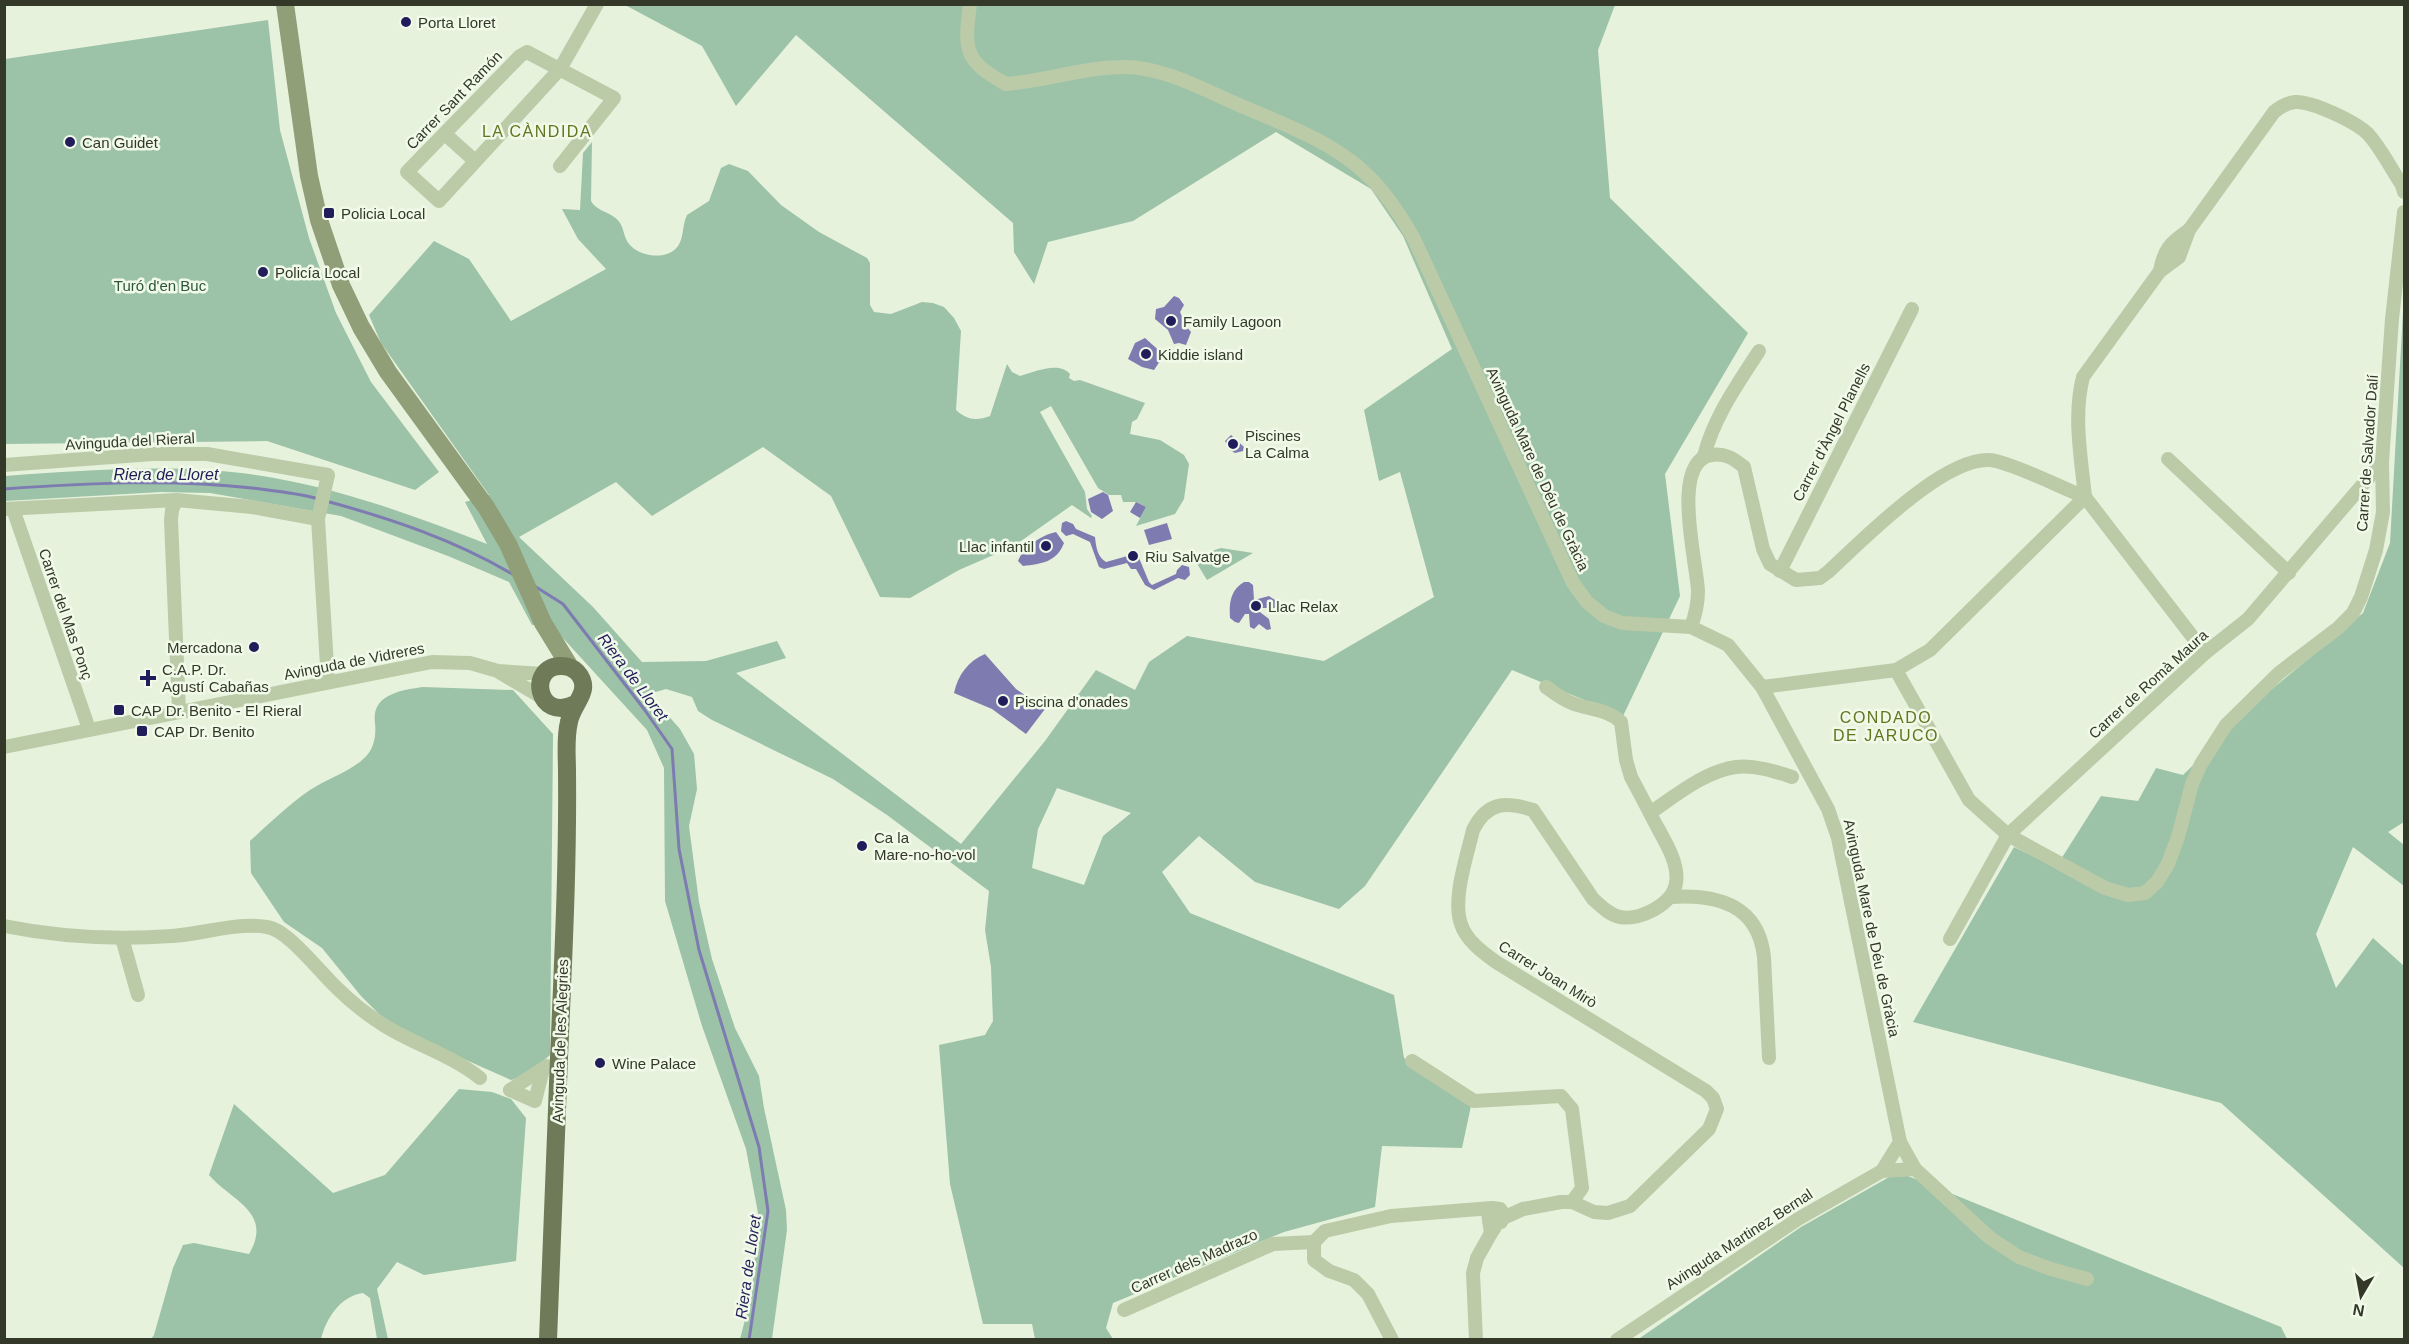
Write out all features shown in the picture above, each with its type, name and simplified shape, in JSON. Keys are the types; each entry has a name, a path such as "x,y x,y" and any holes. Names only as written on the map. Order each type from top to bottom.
{"main road":[{"path":"285,4 309,176 319,220 341,285 361,327 388,372 486,507 508,544 543,623 570,667 578,672 582,680 581,698 575,704 569,721 566,742"},
{"path":"543,623 546,672 540,686 566,742"},
{"path":"546,672 555,666 570,667"},
{"path":"548,703 560,709 575,704"},
{"name":"Avinguda de les Alegries","path":"548,1340 568,844 566,742"}],"street":[{"path":"445,134 475,162 560,69 597,4"},
{"name":"Avinguda Mare de Déu de Gràcia","path":"970,4 967,46 975,63 1006,84 1125,67 1156,72 1184,81 1318,140 1365,173 1405,223 1414,239 1573,583 1587,602 1604,616 1622,623 1691,627 1728,645 1762,687 1828,809 1838,838 1900,1142 1915,1169 1990,1238 2019,1257 2087,1279"},
{"name":"Carrer Sant Ramón","path":"475,162 439,201 407,172 520,56 527,52 560,69"},
{"path":"560,69 614,98 560,166"},
{"path":"2085,497 2077,414 2078,395 2083,377 2160,271 2162,256 2167,248 2189,230 2274,112 2282,106 2295,102 2308,104 2356,124 2369,135 2402,185 2404,192"},
{"name":"Carrer de Salvador Dalí","path":"1896,670 1969,800 2008,835 2104,888 2128,895 2145,893 2157,882 2168,864 2178,837 2192,784 2201,764 2226,725 2279,673 2338,628 2353,613 2361,597 2376,550 2383,512 2382,462 2392,319 2404,213"},
{"name":"Carrer d'Àngel Planells","path":"1780,571 1912,309"},
{"path":"1691,627 1698,592 1688,502 1695,466 1704,456 1710,433 1726,403 1759,351"},
{"name":"Avinguda del Rieral","path":"4,465 153,454 207,454 326,482 319,516"},
{"path":"1704,456 1721,454 1734,459 1744,467 1763,549 1770,564 1796,580 1820,578 1902,505 1960,465 1994,461 2085,497 2205,653"},
{"path":"2168,459 2289,573"},
{"name":"Carrer de Romà Maura","path":"1950,939 2008,835 2205,653 2248,619 2382,462"},
{"path":"1762,687 1896,670 1930,650 2085,497"},
{"path":"176,500 171,520 179,711"},
{"path":"9,509 176,500 319,516 328,682"},
{"name":"Carrer del Mas Ponç","path":"9,509 89,729"},
{"name":"Avinguda de Vidreres","path":"4,747 432,662 470,663 498,671 546,672"},
{"name":"Avinguda de Vidreres","path":"498,671 548,703"},
{"path":"1546,687 1558,696 1579,706 1597,709 1614,716 1621,722 1626,760 1631,777 1672,859 1676,884 1671,897 1698,895 1722,903 1745,912 1756,926 1764,957 1768,1058"},
{"path":"1650,813 1709,776 1736,767 1766,769 1816,786"},
{"path":"1792,777 1806,767"},
{"name":"Carrer Joan Mirò","path":"1314,1242 1325,1231 1390,1215 1492,1217 1561,1202 1572,1202 1594,1212 1608,1213 1630,1206 1709,1129 1717,1109 1713,1098 1706,1091 1496,962 1469,938 1461,924 1457,905 1473,830 1478,818 1487,810 1500,805 1533,810 1593,899 1604,910 1618,917 1631,918 1653,909 1671,897"},
{"path":"4,926 56,935 122,938 174,936 242,926 270,927 298,946 338,990 384,1026 465,1066 480,1078"},
{"path":"122,938 138,994"},
{"path":"543,1069 535,1101 510,1090 559,1058"},
{"path":"1412,1060 1474,1101 1555,1095 1567,1101 1572,1109 1582,1188 1572,1202"},
{"name":"Avinguda Martinez Bernal","path":"1882,1171 1900,1142"},
{"name":"Avinguda Martinez Bernal","path":"1617,1340 1798,1219 1882,1171 1915,1169"},
{"path":"1476,1340 1473,1273 1492,1217"},
{"path":"1314,1242 1314,1260 1329,1271 1354,1280 1368,1294 1392,1340"},
{"name":"Carrer dels Madrazo","path":"1124,1310 1273,1244 1314,1242"}],"green space":[{"path":"625,5 1615,5 1598,50 1610,198 1748,333 1665,474 1680,596 1623,716 1512,670 1365,886 1339,909 1255,882 1199,836 1162,872 1190,913 1394,995 1404,1058 1471,1106 1462,1148 1382,1146 1375,1207 1284,1232 1113,1303 1106,1328 1113,1339 1035,1339 1032,1324 983,1324 950,1184 939,1045 985,1035 993,1021 991,967 985,930 989,891 887,815 833,779 712,720 698,711 692,697 666,689 649,694 680,729 694,754 697,789 689,826 699,902 712,959 735,1028 759,1076 786,1210 787,1230 772,1339 740,1339 752,1293 758,1213 746,1149 702,1026 665,901 664,768 647,730 551,625 532,625 509,582 448,556 341,516 210,493 161,492 5,501 5,476 140,469 241,473 302,483 355,497 487,544 465,502 489,495 381,343 369,315 434,241 469,259 511,321 606,269 578,239 562,209 580,210 583,153 592,142 591,201 597,208 617,219 627,242 639,252 661,255 673,251 680,243 687,215 709,201 721,168 729,164 748,171 781,205 819,232 867,258 870,263 870,305 874,312 891,314 922,302 944,307 954,318 961,331 956,410 960,413 972,419 990,416 1007,364 1012,372 1020,376 1059,368 1070,374 1069,378 1074,381 1080,380 1145,403 1137,419 1132,422 1130,434 1160,440 1184,455 1189,464 1184,499 1175,514 1136,526 1146,507 1136,502 1123,502 1121,495 1109,495 1098,488 1051,406 1040,412 1085,492 1087,509 1091,518 1072,505 1014,546 959,570 910,598 880,597 831,496 763,447 652,516 616,482 519,537 593,607 642,662 706,661 777,641 786,658 736,673 961,844 1045,741 1096,670 1135,690 1149,662 1187,636 1324,661 1434,597 1400,472 1379,481 1364,410 1452,349 1403,236 1371,189 1276,132 1133,221 1048,242 1034,284 1014,252 1013,223 796,35 736,106 702,46","holes":["1057,788 1131,813 1103,836 1084,885 1032,868 1038,829"]},
{"name":"Turó d'en Buc","path":"268,20 280,130 309,238 336,313 371,382 439,472 415,490 267,441 5,444 5,59"},
{"path":"2404,294 2404,822 2388,832 2404,845 2404,886 2353,847 2316,934 2336,988 2373,938 2404,966 2404,1268 2221,1103 1913,1022 2014,847 2056,867 2101,796 2138,801 2156,768 2183,775 2265,695 2363,613 2390,543"},
{"path":"1221,548 1253,553 1207,580 1193,557"},
{"path":"423,687 513,690 553,734 550,1055 527,1075 511,1080 421,1040 381,1016 361,996 322,948 284,922 251,873 250,841 302,796 356,765 368,754 374,739 375,713 383,700 398,692"},
{"path":"459,1089 492,1092 511,1099 526,1118 516,1261 424,1275 397,1262 377,1289 388,1339 377,1339 370,1298 363,1293 347,1299 335,1310 326,1324 321,1339 151,1339 173,1268 183,1245 194,1243 249,1254 255,1240 256,1227 253,1217 209,1175 234,1104 333,1193 385,1175"},
{"path":"1898,1172 2281,1327 2287,1339 1637,1340 1801,1227"}],"shaded area":[{"name":"Family Lagoon","path":"1174,296 1179,298 1184,305 1180,312 1191,332 1186,345 1174,344 1168,330 1155,319 1156,309 1164,307"},
{"name":"Kiddie island","path":"1145,338 1164,355 1154,370 1142,367 1128,359 1135,343"},
{"name":"Piscines La Calma","path":"1231,435 1244,447 1243,451 1235,453 1229,449 1225,441"},
{"path":"1103,492 1108,495 1113,511 1102,519 1091,512 1088,499"},
{"path":"1136,502 1146,507 1140,518 1130,512"},
{"name":"Riu Salvatge","path":"1066,521 1073,524 1076,529 1095,537 1099,554 1106,562 1131,555 1139,558 1152,585 1176,574 1182,565 1189,567 1190,575 1185,580 1178,578 1154,590 1145,585 1136,569 1131,569 1127,563 1104,569 1099,567 1090,542 1073,534 1066,536 1061,531 1062,523"},
{"path":"1167,523 1172,539 1149,545 1144,530"},
{"name":"Llac infantil","path":"1056,532 1064,543 1053,558 1042,563 1023,566 1018,561 1024,551 1034,542"},
{"name":"Llac Relax","path":"1244,582 1253,585 1254,600 1269,596 1283,605 1283,608 1256,609 1269,619 1271,629 1267,630 1259,624 1254,629 1250,627 1249,614 1245,614 1239,623 1230,618 1231,598 1239,585"},
{"name":"Piscina d'onades","path":"985,654 1016,689 1045,709 1026,734 992,709 954,693 965,669"}],"waterway":[{"name":"Riera de Lloret","path":"4,489 159,483 252,488 319,499"},
{"name":"Riera de Lloret","path":"326,501 375,515 446,541 514,575"},
{"name":"Riera de Lloret","path":"536,587 563,604 672,749 679,849 699,950 759,1147 768,1211 749,1340"}],"place":[{"name":"Porta Lloret","path":"406,22"},
{"name":"Can Guidet","path":"70,142"},
{"name":"Policia Local","path":"329,213"},
{"name":"Policía Local","path":"263,272"},
{"name":"Family Lagoon","path":"1171,321"},
{"name":"Kiddie island","path":"1146,354"},
{"name":"Piscines La Calma","path":"1233,444"},
{"name":"Llac infantil","path":"1046,546"},
{"name":"Riu Salvatge","path":"1133,556"},
{"name":"Llac Relax","path":"1256,606"},
{"name":"Mercadona","path":"254,647"},
{"name":"C.A.P. Dr. Agustí Cabañas","path":"148,678"},
{"name":"Piscina d'onades","path":"1003,701"},
{"name":"CAP Dr. Benito - El Rieral","path":"119,710"},
{"name":"CAP Dr. Benito","path":"142,731"},
{"name":"Ca la Mare-no-ho-vol","path":"862,846"},
{"name":"Wine Palace","path":"600,1063"}],"district":[{"name":"LA CÀNDIDA","path":"537,131"},
{"name":"CONDADO DE JARUCO","path":"1886,726"}]}
